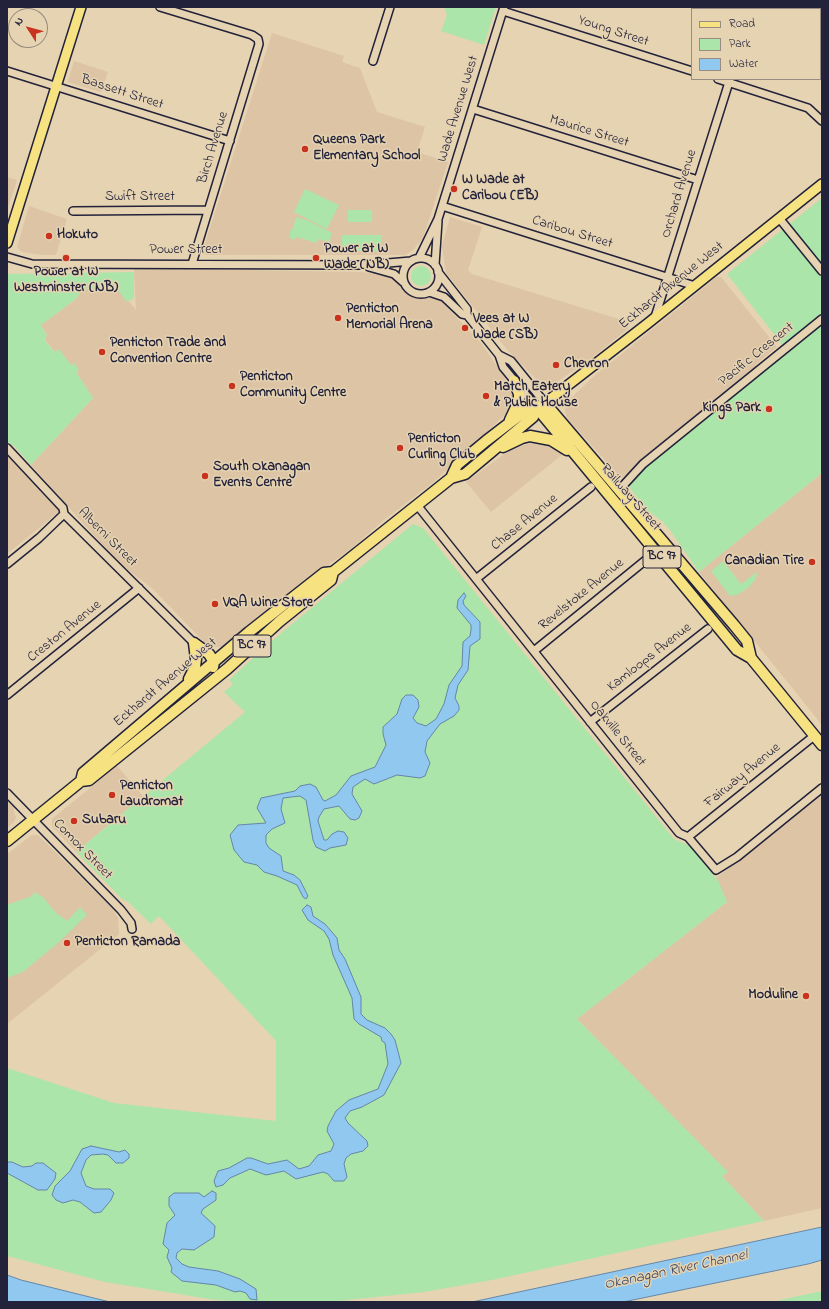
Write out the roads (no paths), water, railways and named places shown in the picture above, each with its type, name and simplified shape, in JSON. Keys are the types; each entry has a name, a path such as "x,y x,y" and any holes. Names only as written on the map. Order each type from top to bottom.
{"highway":[{"path":"508,423 515,413 519,401 519,394 514,381"},
{"name":"Eckhardt Avenue West","path":"451,478 458,465 508,423 529,408 541,406"},
{"name":"Eckhardt Avenue West","path":"7,841 81,780 83,773 187,683 320,576 324,573 333,572 451,478 465,474 533,417 541,406"},
{"name":"Railway Street","path":"541,406 574,454 737,650 751,658 822,745"},
{"name":"Railway Street","path":"541,406 619,490 695,577 747,641 751,658"},
{"path":"490,452 530,436 551,440 574,454"},
{"name":"Eckhardt Avenue West","path":"81,780 89,780 166,718 331,580 333,572"},
{"path":"166,718 169,708 210,674 213,668 214,662 209,654 194,643"},
{"path":"187,683 195,667 196,652 194,643"}],"main road":[{"path":"7,243 81,7"},
{"name":"Eckhardt Avenue West","path":"541,406 655,318 822,184"}],"street":[{"path":"160,7 174,9"},
{"path":"373,61 390,7"},
{"name":"Birch Avenue","path":"174,9 252,35 258,39 259,47 192,264"},
{"name":"Young Street","path":"504,9 691,71"},
{"name":"Wade Avenue West","path":"419,258 438,219 504,9"},
{"name":"Bassett Street","path":"7,70 230,141"},
{"path":"729,81 808,108 822,121"},
{"name":"Orchard Avenue","path":"655,318 729,81"},
{"name":"Maurice Street","path":"473,109 698,180"},
{"name":"Caribou Street","path":"442,206 695,286"},
{"name":"Swift Street","path":"73,211 208,210"},
{"path":"779,218 822,271"},
{"name":"Wade Avenue West","path":"436,265 438,219"},
{"name":"Power Street","path":"7,257 32,264 365,266 411,260"},
{"path":"429,292 437,282 438,272 436,265 426,258 411,260 404,270 403,282 415,293 421,294 429,292 444,297 462,314 467,315 499,355 503,367 514,381 541,406"},
{"name":"Power Street","path":"365,266 394,274 403,282"},
{"path":"438,272 467,309 467,315"},
{"name":"Pacific Crescent","path":"619,490 643,464 822,319"},
{"path":"499,355 511,362 541,406"},
{"name":"Alberni Street","path":"7,448 63,508 64,514 194,643"},
{"name":"Chase Avenue","path":"476,579 590,488"},
{"name":"Oakville Street","path":"417,505 679,833 688,838 716,870 737,857 822,788"},
{"path":"7,564 39,538 64,514"},
{"name":"Revelstoke Avenue","path":"534,651 647,559"},
{"name":"Creston Avenue","path":"7,695 139,588"},
{"name":"Kamloops Avenue","path":"590,722 708,629"},
{"name":"Fairway Avenue","path":"688,838 814,736"},
{"name":"Comox Street","path":"7,793 121,910 131,923 132,929"}],"water":[{"path":"464,593 466,596 463,601 464,605 480,622 480,639 470,646 468,670 458,685 455,698 459,706 459,710 454,716 440,724 427,741 425,752 430,763 425,776 420,778 397,775 374,784 365,779 353,787 352,794 362,811 359,818 355,820 350,819 339,806 324,809 319,817 318,821 324,840 327,840 332,834 338,831 344,832 348,838 346,845 330,848 325,851 316,847 313,840 306,800 300,796 283,798 281,809 285,823 272,829 266,835 266,843 269,848 281,856 283,871 294,875 300,880 308,896 306,899 303,897 297,885 264,872 257,865 244,862 234,850 230,835 238,825 266,823 257,808 261,798 295,791 300,786 310,784 316,787 325,801 336,795 351,776 375,767 386,745 383,727 397,714 402,699 406,695 413,695 418,700 419,707 413,718 417,723 426,726 436,719 444,704 449,685 462,666 463,642 470,636 471,625 457,608 458,600"},
{"path":"307,905 311,907 313,916 325,924 337,938 339,950 345,959 361,997 361,1014 367,1020 385,1028 391,1034 395,1040 401,1063 384,1095 362,1107 350,1111 345,1118 348,1123 367,1141 368,1146 363,1151 351,1154 346,1158 344,1164 347,1177 344,1181 334,1181 328,1174 323,1172 296,1179 284,1171 266,1175 250,1169 230,1178 223,1185 216,1187 214,1181 218,1171 229,1168 247,1158 268,1164 287,1160 299,1169 309,1166 318,1155 331,1151 334,1144 327,1131 336,1111 349,1100 378,1089 388,1064 385,1043 382,1041 381,1037 359,1024 354,1019 352,998 333,955 329,939 324,931 308,920 302,910"},
{"path":"91,1146 119,1152 125,1150 129,1154 129,1158 123,1163 116,1163 108,1155 103,1154 91,1155 86,1160 81,1173 86,1186 94,1189 110,1189 114,1193 111,1200 101,1212 94,1213 80,1202 73,1200 63,1203 56,1200 52,1195 55,1186 70,1171 82,1149"},
{"path":"7,1162 12,1162 23,1167 32,1166 36,1163 43,1163 56,1173 55,1179 47,1190 38,1190 7,1173"},
{"path":"212,1191 216,1193 216,1200 203,1209 201,1213 215,1226 214,1237 194,1250 182,1249 177,1253 176,1258 182,1264 189,1267 218,1271 240,1279 256,1289 257,1300 250,1299 246,1293 240,1291 235,1292 216,1285 182,1281 171,1272 172,1268 167,1257 169,1250 163,1244 167,1223 175,1215 169,1206 169,1197 174,1193 199,1193 204,1197"},
{"name":"Okanagan River Channel","path":"822,1227 822,1260 808,1264 623,1302 472,1302"},
{"path":"7,1275 21,1280 110,1302 7,1302"}],"place":[{"name":"Queens Park Elementary School","path":"305,149"},
{"name":"W Wade at Caribou (EB)","path":"454,189"},
{"name":"Hokuto","path":"49,236"},
{"name":"Power at W Westminster (NB)","path":"66,258"},
{"name":"Power at W Wade (NB)","path":"316,258"},
{"name":"Penticton Memorial Arena","path":"338,318"},
{"name":"Vees at W Wade (SB)","path":"465,328"},
{"name":"Penticton Trade and Convention Centre","path":"102,352"},
{"name":"Chevron","path":"556,365"},
{"name":"Penticton Community Centre","path":"232,386"},
{"name":"Match Eatery & Public House","path":"486,396"},
{"name":"Kings Park","path":"769,409"},
{"name":"Penticton Curling Club","path":"400,448"},
{"name":"South Okanagan Events Centre","path":"205,476"},
{"name":"Canadian Tire","path":"812,562"},
{"name":"VQA Wine Store","path":"215,604"},
{"name":"Penticton Laudromat","path":"112,795"},
{"name":"Subaru","path":"74,821"},
{"name":"Penticton Ramada","path":"67,943"},
{"name":"Moduline","path":"806,996"}]}
